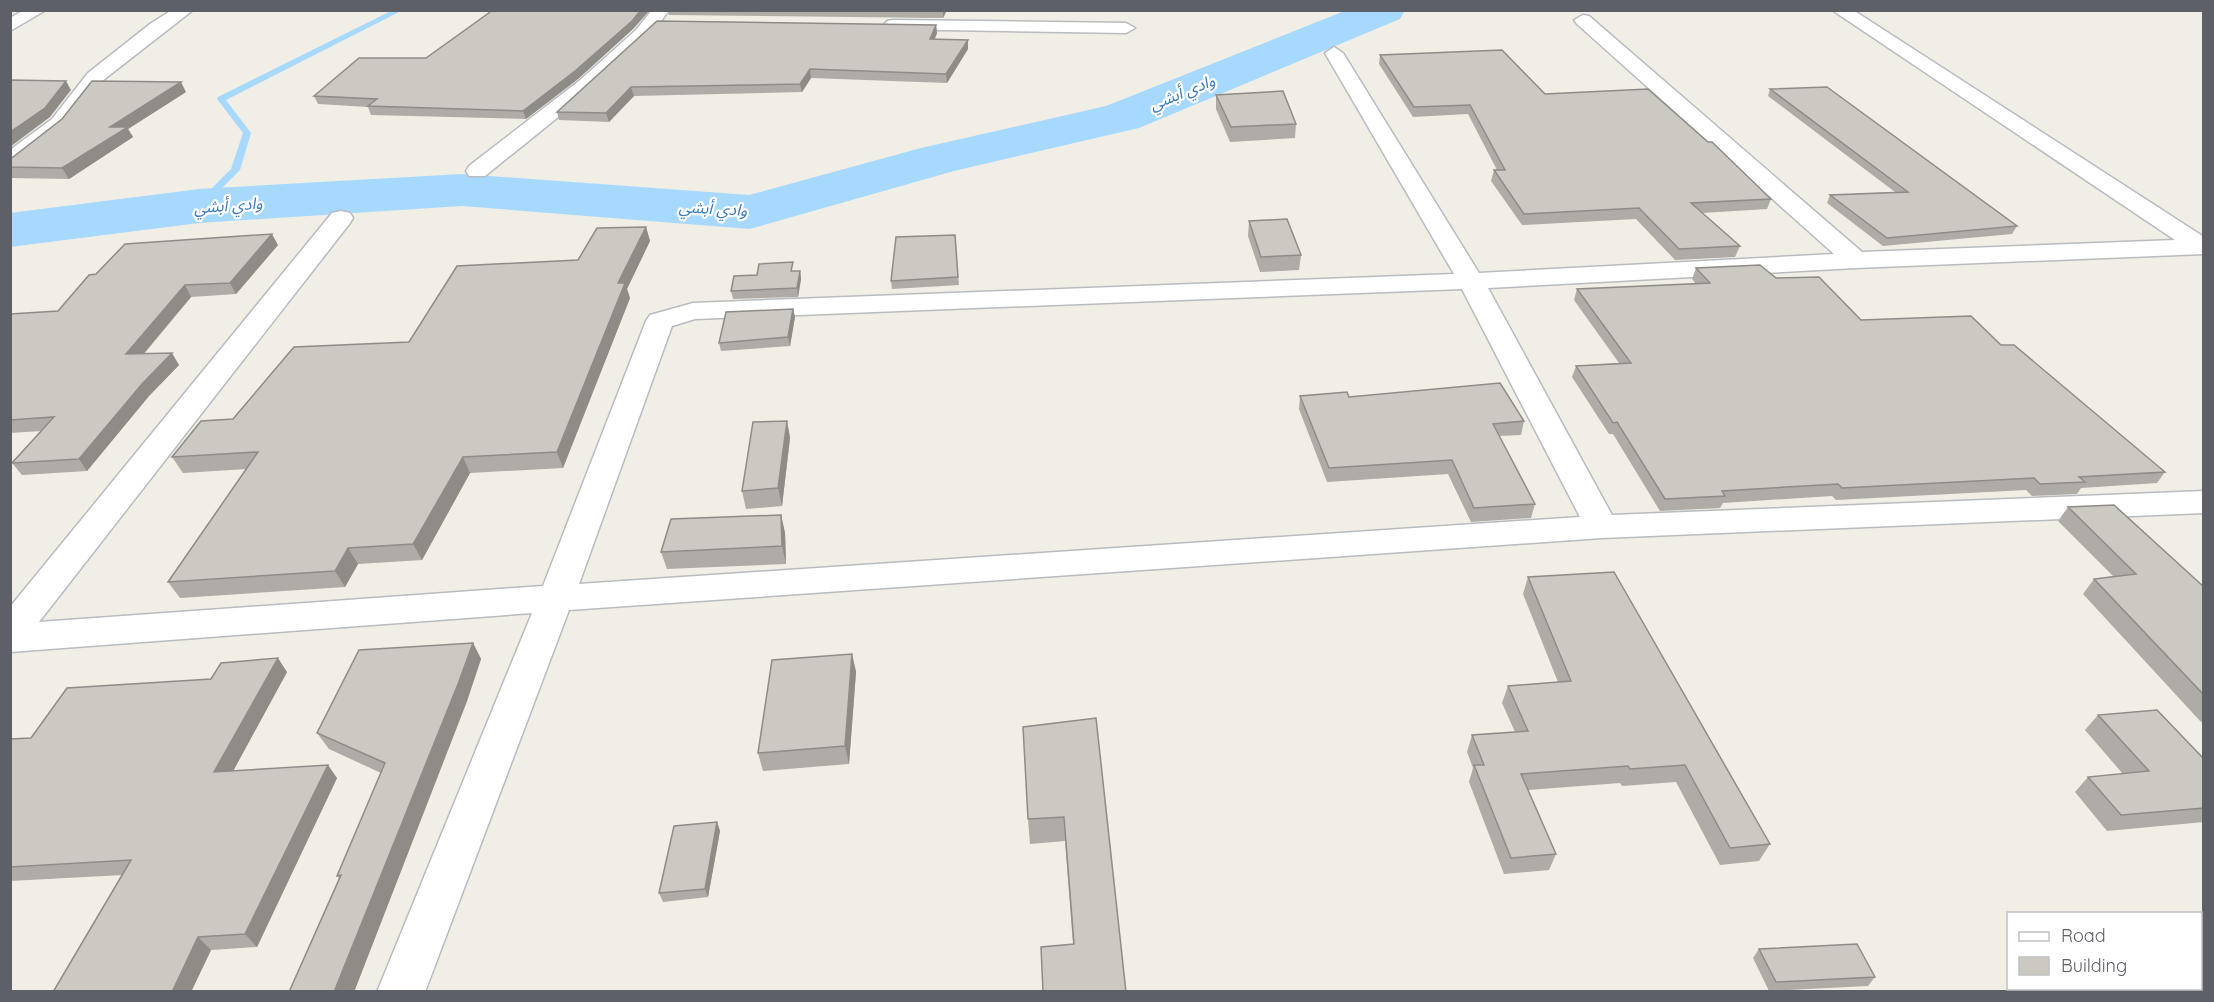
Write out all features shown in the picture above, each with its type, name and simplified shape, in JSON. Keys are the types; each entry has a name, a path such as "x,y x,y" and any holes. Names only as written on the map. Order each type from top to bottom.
{"street":[{"path":"10,161 59,123 95,77 156,28 185,10"},
{"path":"1840,10 2203,247"},
{"path":"10,26 25,14"},
{"path":"477,171 564,105 658,16 678,22"},
{"path":"876,24 972,18 1126,28"},
{"path":"1583,20 1856,260"},
{"path":"1334,53 1471,281 1602,527"},
{"path":"10,633 341,218"},
{"path":"401,992 556,598 652,335 660,321 693,311 1471,281 1856,260 2203,247"},
{"path":"10,638 556,598 1602,527 2204,502"}],"building":[{"path":"493,10 641,10 632,21 575,71 523,111 368,106 377,99 314,96 359,58 426,58"},
{"path":"657,21 936,25 930,39 968,40 946,74 810,69 800,84 631,87 606,113 557,112"},
{"path":"1502,50 1545,94 1648,89 1708,142 1712,142 1771,199 1691,203 1740,246 1679,249 1639,208 1524,214 1494,170 1505,170 1470,105 1414,107 1380,55"},
{"path":"10,80 66,81 45,108 10,132"},
{"path":"92,81 181,82 110,127 128,127 62,168 10,167 10,158 62,119"},
{"path":"1827,87 2017,226 1887,238 1830,195 1908,192 1770,89"},
{"path":"1283,91 1296,124 1231,127 1216,95"},
{"path":"1287,219 1301,255 1261,257 1249,221"},
{"path":"646,227 618,283 625,283 557,452 463,457 413,544 348,548 335,571 168,582 258,452 172,457 201,421 233,419 294,347 409,342 457,266 578,260 597,228"},
{"path":"272,234 230,283 185,285 126,354 172,353 142,384 79,459 12,463 54,417 10,420 10,314 58,311 89,275 96,274 125,244"},
{"path":"955,235 958,277 891,281 896,237"},
{"path":"793,262 791,271 800,271 797,288 731,291 734,276 757,275 759,264"},
{"path":"1760,265 1776,278 1819,277 1861,320 1971,316 2001,345 2014,345 2165,472 2079,477 2085,482 2040,484 2034,478 1842,488 1838,484 1722,491 1725,496 1665,499 1617,422 1613,423 1576,366 1631,363 1577,289 1710,283 1696,268"},
{"path":"793,309 788,337 719,343 726,312"},
{"path":"1500,383 1524,421 1493,424 1535,504 1474,508 1452,460 1329,468 1300,396 1347,392 1349,397"},
{"path":"787,421 778,488 742,491 753,422"},
{"path":"2114,505 2204,587 2204,695 2094,579 2136,574 2068,507"},
{"path":"781,515 782,546 661,552 671,519"},
{"path":"1614,572 1770,844 1730,848 1685,765 1630,769 1628,766 1521,774 1556,854 1511,858 1474,765 1484,765 1472,735 1528,731 1508,686 1571,681 1528,577"},
{"path":"473,643 334,992 289,992 341,875 337,876 385,763 317,733 359,650"},
{"path":"852,654 845,746 758,753 772,660"},
{"path":"278,658 214,772 328,765 245,934 198,937 172,992 53,992 131,860 10,867 10,739 31,738 67,688 211,679 221,663"},
{"path":"2157,710 2204,759 2204,808 2121,815 2088,777 2149,771 2098,715"},
{"path":"1096,718 1126,992 1043,992 1041,947 1074,944 1064,817 1028,819 1023,727"},
{"path":"717,822 705,889 659,893 674,826"},
{"path":"1857,944 1875,977 1776,982 1759,949"}],"waterway":[{"path":"199,206 235,170 247,133 221,99 400,10"},
{"name":"وادي أبشي","path":"10,230 199,206 462,190 750,212 940,159 1121,117 1385,10"}]}
